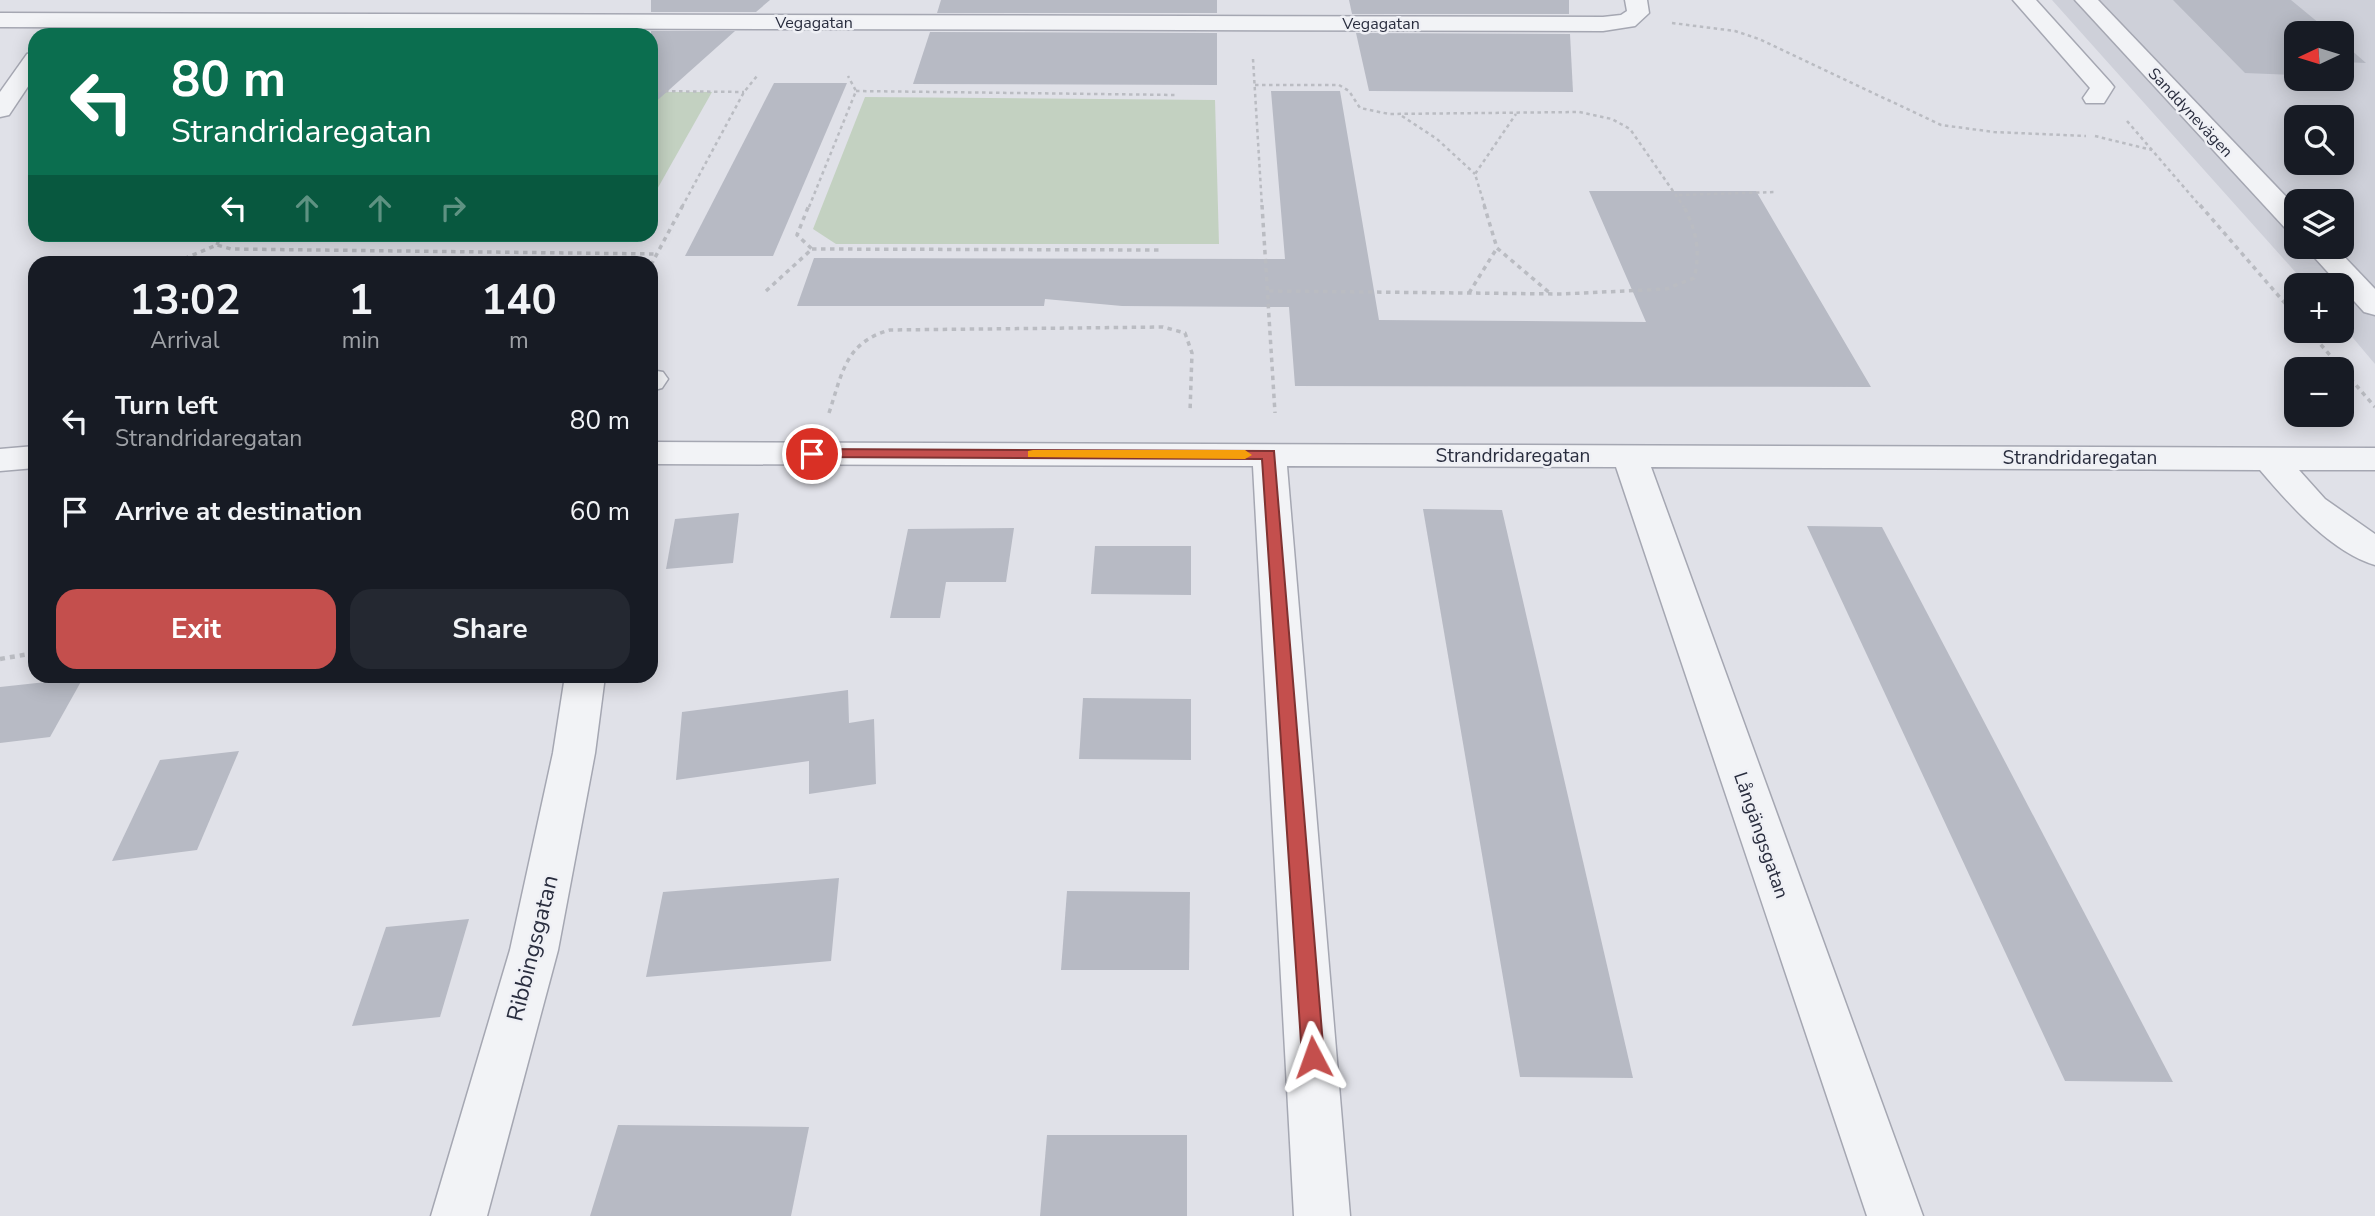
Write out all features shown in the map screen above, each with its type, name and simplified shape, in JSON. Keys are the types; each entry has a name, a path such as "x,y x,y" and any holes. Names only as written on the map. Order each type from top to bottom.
{"street":[{"path":"61,28 89,0"},
{"path":"2024,0 2102,87 2095,98"},
{"name":"Sanddynevägen","path":"2086,0 2284,210"},
{"name":"Vegagatan","path":"0,20 61,28 1250,23 1632,13"},
{"path":"820,46 830,23"},
{"path":"0,110 28,69"},
{"path":"2330,259 2375,306"},
{"path":"1272,437 1322,1216"},
{"name":"Strandridaregatan","path":"658,453 1272,437 1629,454 2375,459"},
{"name":"Långängsgatan","path":"1629,454 1895,1216"},
{"path":"2268,457 2312,507 2375,552"},
{"path":"0,460 28,458"},
{"name":"Ribbingsgatan","path":"459,1216 534,950 574,753 584,683"}],"path":[{"path":"1632,13 1735,31 1759,39 1941,125 1994,132 2095,136 2152,150"},
{"path":"1250,23 1269,292 1272,437"},
{"path":"190,256 217,245 231,249 656,254 744,92 757,76"},
{"path":"848,76 856,91"},
{"path":"1255,85 1339,85 1349,91 1360,108 1400,114 1579,112 1608,116 1631,130 1679,195 1698,242 1700,262 1694,278 1666,289 1551,294 1269,292"},
{"path":"658,91 744,92"},
{"path":"856,91 1177,95"},
{"path":"812,249 797,235 856,91"},
{"path":"2095,98 2118,110 2284,302"},
{"path":"1400,114 1437,139 1475,174 1497,248 1551,294"},
{"path":"1475,174 1516,114"},
{"path":"1679,195 1776,192"},
{"path":"1469,293 1497,248"},
{"path":"765,291 812,249 1160,250"},
{"path":"827,418 852,349 870,333 890,330 1164,327 1185,332 1192,354 1189,420"},
{"path":"2319,343 2375,407"},
{"path":"0,659 28,654"}],"shaded area":[{"path":"2052,0 2375,0 2375,364 2354,339 2354,273 2296,273"}],"green space":[{"path":"658,92 712,92 658,188"},
{"path":"865,97 1215,100 1219,244 836,244 813,229"}],"building":[{"path":"651,0 770,0 756,12 651,12"},
{"path":"941,0 1217,0 1217,13 937,13"},
{"path":"1349,0 1569,0 1569,14 1352,14"},
{"path":"2173,0 2291,0 2316,21 2284,21 2284,75 2245,73"},
{"path":"658,31 735,31 658,100"},
{"path":"930,32 1217,33 1217,85 913,84"},
{"path":"1356,33 1570,34 1573,92 1369,91"},
{"path":"2354,52 2366,63 2354,62"},
{"path":"774,83 847,83 773,256 685,256"},
{"path":"1271,91 1340,91 1379,320 1646,322 1589,191 1756,191 1871,387 1295,386 1289,307 1122,306 1045,299 1044,306 797,306 814,258 1285,259"},
{"path":"1423,509 1502,510 1633,1078 1520,1077"},
{"path":"739,513 733,563 666,569 675,519"},
{"path":"1807,526 1882,527 2173,1082 2065,1081"},
{"path":"1014,528 1006,582 946,582 940,618 890,618 908,529"},
{"path":"1095,546 1191,546 1191,595 1091,594"},
{"path":"37,683 80,683 50,737 0,743 0,687"},
{"path":"848,690 849,723 874,719 876,784 809,794 809,761 676,780 682,712"},
{"path":"1083,698 1191,699 1191,760 1079,759"},
{"path":"239,751 197,850 112,861 160,760"},
{"path":"839,878 831,961 646,977 663,892"},
{"path":"1067,891 1190,892 1189,970 1061,970"},
{"path":"469,919 440,1017 352,1026 386,927"},
{"path":"618,1125 809,1127 791,1216 590,1216"},
{"path":"1047,1135 1187,1135 1187,1216 1040,1216"}],"slow traffic":[{"path":"1033,454 1245,455"}],"route":[{"path":"812,454 1269,455 1313,1057"}]}
